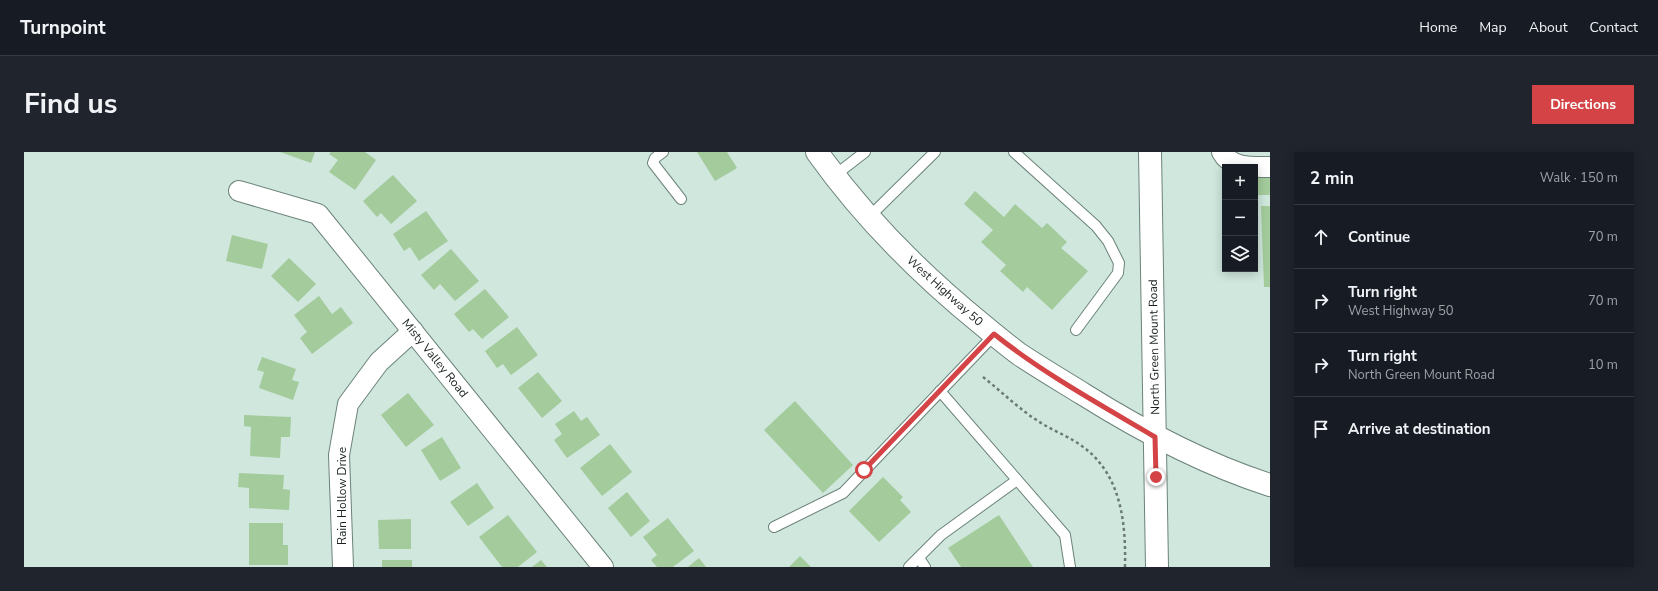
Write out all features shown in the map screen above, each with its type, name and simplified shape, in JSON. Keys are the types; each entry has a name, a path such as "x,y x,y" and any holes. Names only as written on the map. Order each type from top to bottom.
{"main road":[{"name":"West Highway 50","path":"817,152 834,176 896,247 956,303 1019,354 1155,437 1270,485"},
{"name":"North Green Mount Road","path":"1150,152 1157,567"}],"street":[{"path":"1222,152 1225,158 1241,167 1270,167"},
{"name":"Misty Valley Road","path":"239,190 318,214 603,567"},
{"name":"Rain Hollow Drive","path":"343,567 340,456 348,404 379,362 413,331"}],"lane":[{"path":"663,152 655,158 653,163 681,199"},
{"path":"834,176 864,152"},
{"path":"869,217 935,152"},
{"path":"1014,152 1096,226 1108,241 1119,263 1118,273 1076,330"},
{"path":"774,527 843,493 994,334"},
{"path":"940,391 1065,535 1070,567"},
{"path":"909,567 941,535 1017,480"},
{"path":"919,558 925,567"}],"path":[{"path":"984,377 1038,421 1087,450 1104,470 1118,496 1125,530 1125,567"}],"building":[{"path":"280,152 315,152 311,163"},
{"path":"331,152 365,152 376,160 355,190 329,172 338,160 329,154"},
{"path":"697,152 727,152 737,168 715,181"},
{"path":"393,175 417,201 391,224 381,213 377,217 363,201"},
{"path":"1258,176 1270,176 1270,195 1258,195"},
{"path":"975,191 1004,217 1015,204 1042,228 1047,223 1067,242 1061,248 1088,271 1052,310 1027,287 1023,292 1000,271 1006,265 981,242 993,230 964,204"},
{"path":"1261,206 1270,206 1270,287 1264,287"},
{"path":"426,211 448,241 419,261 410,247 404,251 393,234"},
{"path":"232,235 268,244 262,269 226,261"},
{"path":"451,249 479,281 455,301 440,284 434,290 421,275"},
{"path":"289,258 316,284 298,302 271,276"},
{"path":"485,289 509,317 482,339 473,329 469,332 454,314"},
{"path":"319,296 332,314 341,307 353,323 312,354 300,338 307,332 294,315"},
{"path":"517,327 538,355 511,375 503,364 497,368 485,351"},
{"path":"262,357 296,369 292,380 299,382 293,400 259,388 264,372 257,370"},
{"path":"538,372 562,401 542,418 518,388"},
{"path":"408,393 434,425 406,447 381,415"},
{"path":"795,401 853,465 823,493 764,430"},
{"path":"574,411 581,421 587,417 600,435 567,458 554,440 562,434 555,424"},
{"path":"244,415 291,417 290,437 281,437 280,458 250,456 251,427 244,426"},
{"path":"442,437 461,468 440,481 421,450"},
{"path":"610,444 632,472 602,496 580,468"},
{"path":"239,473 284,475 283,489 290,490 289,510 249,508 249,488 238,487"},
{"path":"883,477 903,497 900,500 911,512 879,542 849,511"},
{"path":"477,483 494,508 468,526 450,502"},
{"path":"627,492 650,521 631,537 608,508"},
{"path":"508,515 537,552 518,567 502,567 479,537"},
{"path":"999,515 1033,567 961,567 948,548"},
{"path":"668,518 694,551 673,567 657,567 651,560 657,555 643,537"},
{"path":"411,519 411,549 379,549 378,520"},
{"path":"249,523 283,523 283,545 288,545 288,565 249,565"},
{"path":"800,556 811,567 789,567"},
{"path":"699,558 706,567 688,567"},
{"path":"382,560 412,560 412,567 382,567"},
{"path":"541,560 547,567 532,567"}],"route":[{"path":"864,470 994,334 1019,354 1155,437 1156,477"}]}
